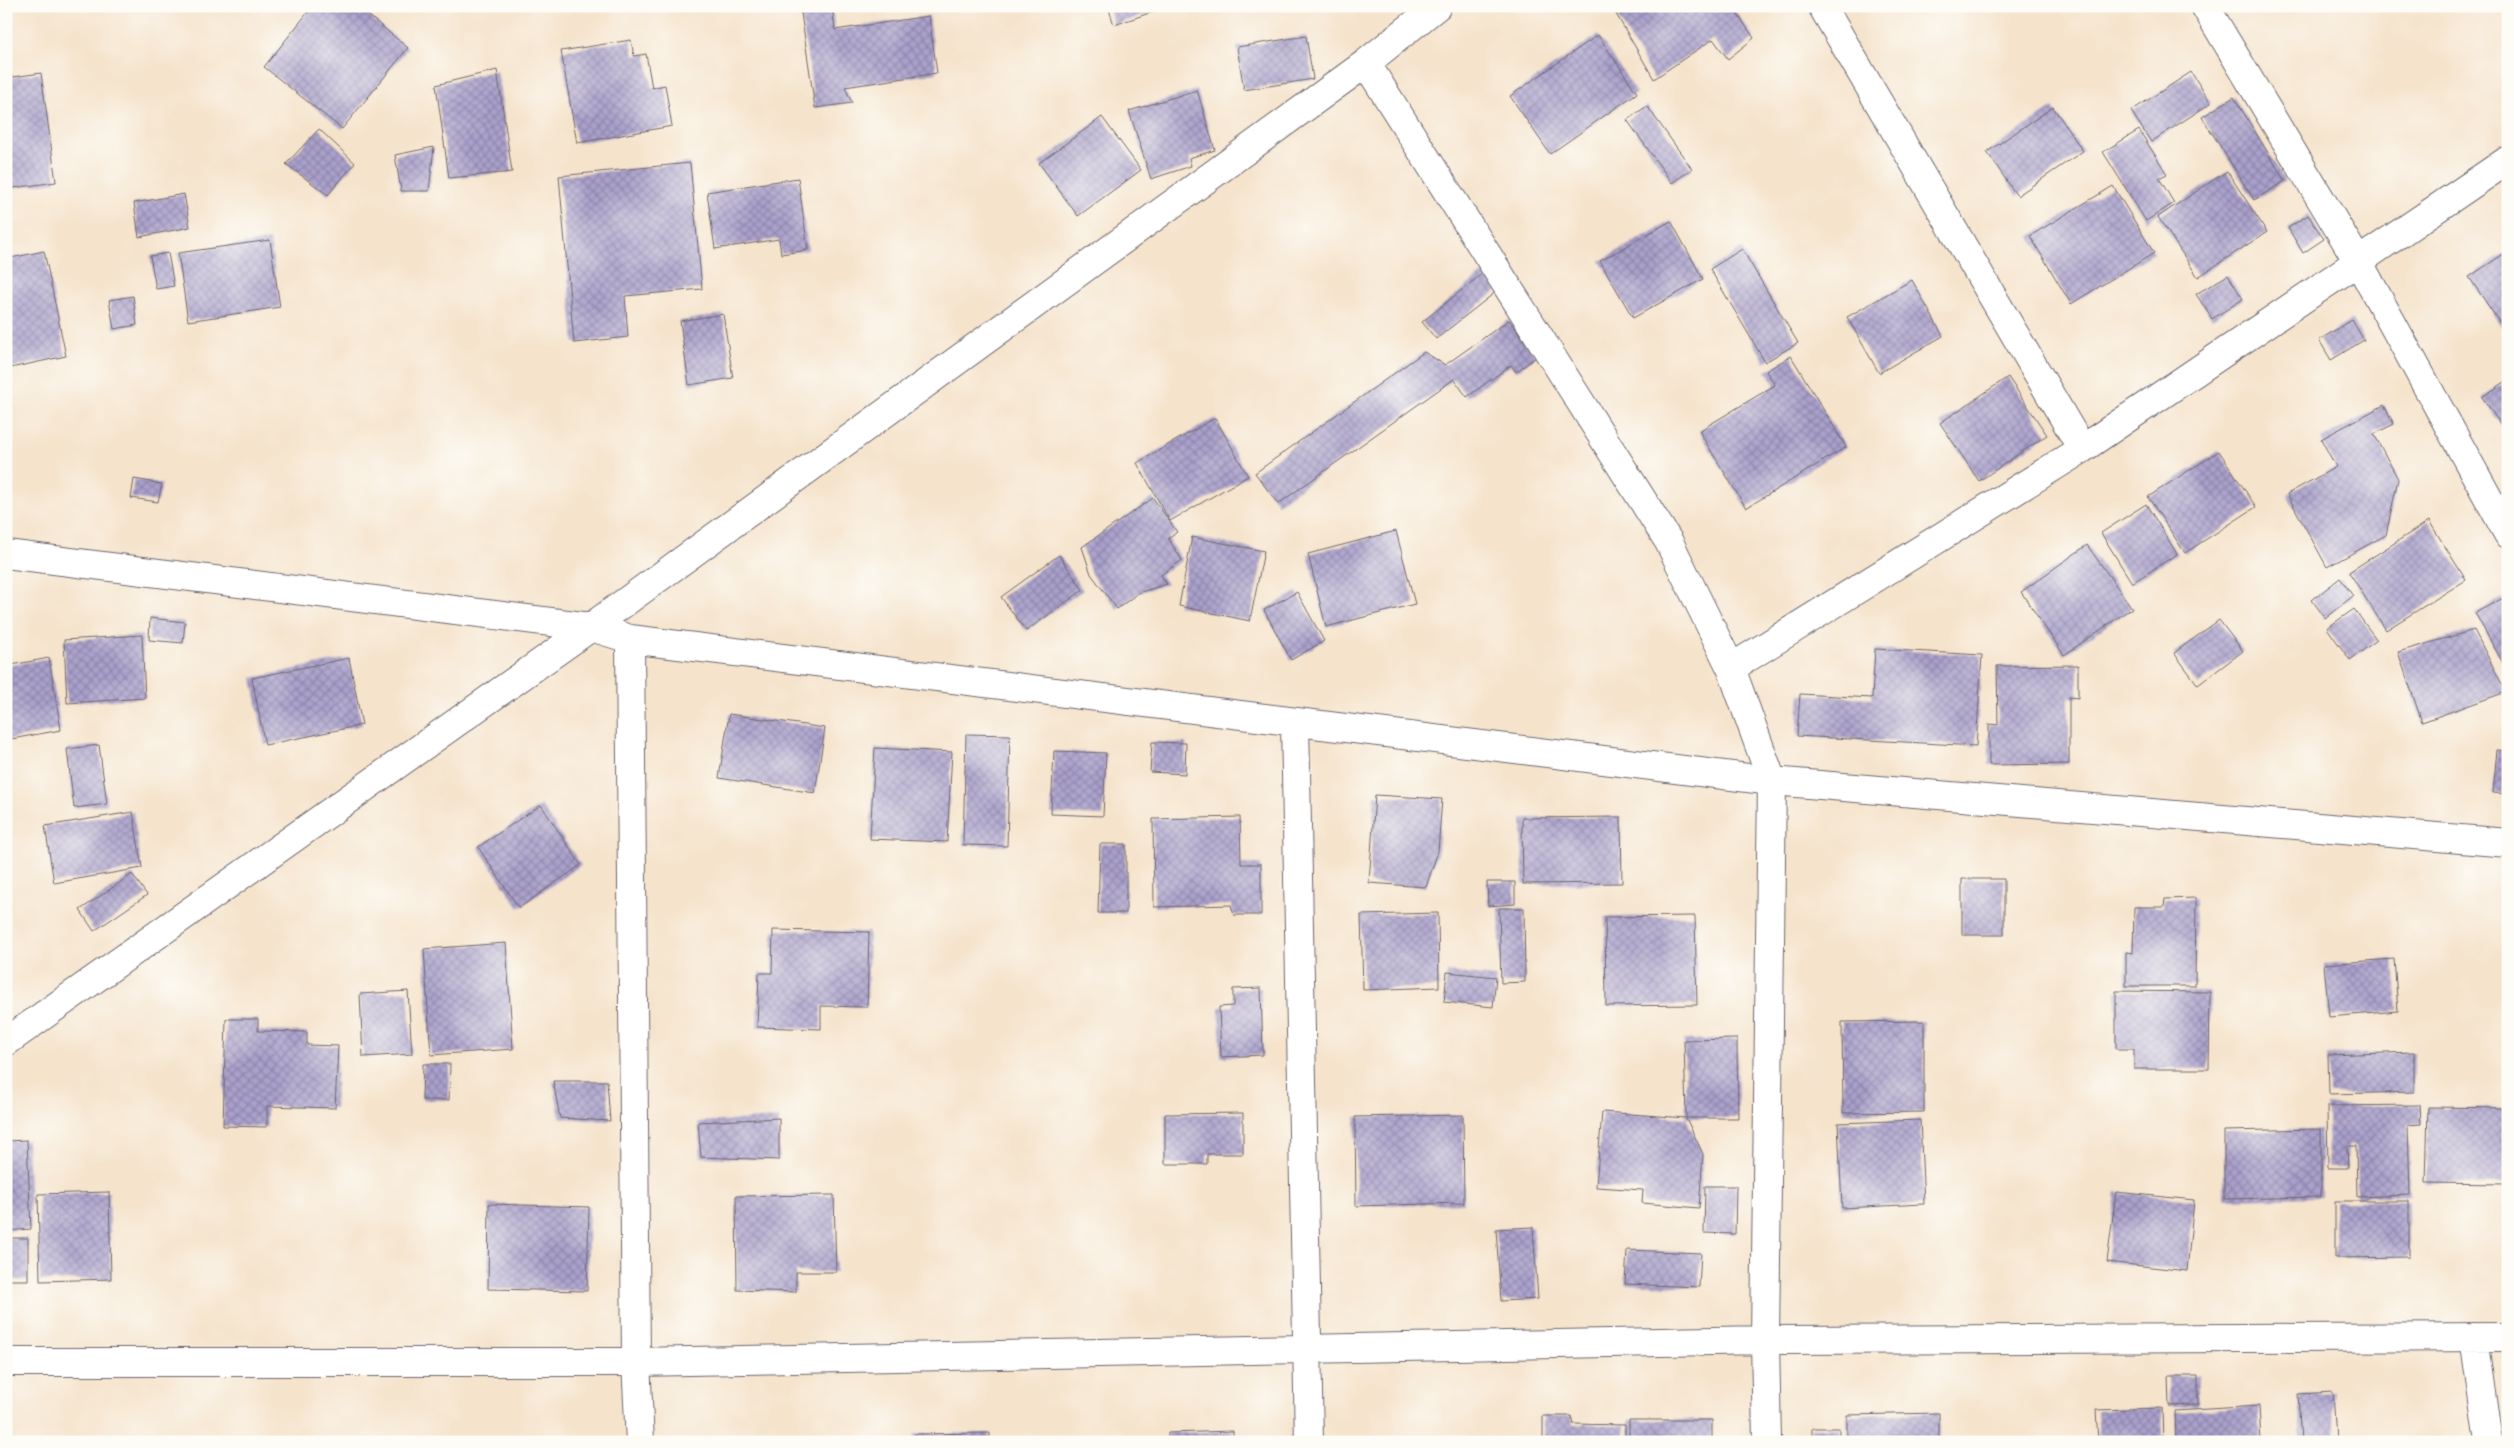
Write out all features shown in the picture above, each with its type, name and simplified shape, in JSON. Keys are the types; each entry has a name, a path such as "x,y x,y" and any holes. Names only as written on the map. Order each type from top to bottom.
{"street":[{"path":"6,1042 591,627 1366,63 1437,6"},
{"path":"1822,6 2082,449"},
{"path":"2205,6 2359,263 2508,534"},
{"path":"1366,63 1668,542 1730,668 1772,781 1765,1340 1767,1442"},
{"path":"1730,668 2082,449 2359,263 2508,160"},
{"path":"6,554 591,627 630,639 1772,781 2508,843"},
{"path":"630,639 636,1362 640,1442"},
{"path":"1295,722 1309,1442"},
{"path":"2474,1337 2489,1442"},
{"path":"6,1362 636,1362 1765,1340 2508,1337"}],"building":[{"path":"313,6 357,6 408,48 342,129 264,67"},
{"path":"800,6 832,6 835,30 929,16 937,73 845,87 852,103 815,108"},
{"path":"1108,6 1167,6 1167,7 1114,25"},
{"path":"1627,6 1732,6 1754,38 1728,59 1713,39 1654,79 1616,14"},
{"path":"1598,35 1637,93 1550,154 1510,96"},
{"path":"1306,36 1313,79 1244,90 1237,47"},
{"path":"631,40 634,56 646,54 652,88 665,85 672,126 577,143 561,51"},
{"path":"497,70 512,172 449,178 436,85"},
{"path":"2191,72 2211,103 2151,142 2131,111"},
{"path":"41,73 56,182 6,189 6,78"},
{"path":"1197,90 1215,150 1189,158 1191,166 1151,179 1129,111"},
{"path":"2234,97 2285,181 2254,200 2202,117"},
{"path":"1647,106 1692,169 1672,183 1627,120"},
{"path":"2053,107 2083,151 2017,196 1987,152"},
{"path":"1102,117 1141,170 1078,216 1039,163"},
{"path":"319,129 355,163 328,195 286,164"},
{"path":"2139,130 2167,174 2159,178 2174,203 2146,221 2103,152"},
{"path":"434,147 429,191 401,191 395,155"},
{"path":"690,163 702,289 625,296 628,337 574,343 559,176"},
{"path":"2227,171 2267,232 2198,277 2158,217"},
{"path":"798,178 808,250 781,254 779,239 715,249 707,192"},
{"path":"2113,186 2154,253 2071,304 2030,236"},
{"path":"184,194 190,227 139,237 134,203"},
{"path":"2308,215 2324,239 2303,253 2288,228"},
{"path":"1671,221 1703,279 1633,318 1600,261"},
{"path":"270,240 280,307 188,321 178,253"},
{"path":"1742,249 1798,343 1765,362 1710,269"},
{"path":"44,251 66,356 6,369 6,259"},
{"path":"2508,251 2508,335 2469,277"},
{"path":"168,253 174,286 156,289 150,256"},
{"path":"1483,273 1497,291 1436,339 1422,322"},
{"path":"2228,275 2243,299 2212,319 2196,294"},
{"path":"1912,280 1943,336 1879,373 1847,317"},
{"path":"133,296 137,325 114,329 109,300"},
{"path":"723,314 733,378 689,385 680,321"},
{"path":"1509,320 1536,357 1516,372 1511,365 1467,397 1454,379 1278,504 1255,473 1424,352 1445,365"},
{"path":"2352,320 2364,340 2331,360 2319,340"},
{"path":"1791,356 1846,447 1746,508 1699,431 1775,385 1766,371"},
{"path":"2008,377 2047,435 1979,481 1940,423"},
{"path":"2508,380 2508,435 2482,397"},
{"path":"2384,405 2394,424 2374,434 2398,479 2386,535 2327,567 2287,494 2336,467 2321,439"},
{"path":"1215,418 1248,476 1170,521 1137,463"},
{"path":"2219,451 2256,507 2185,553 2148,497"},
{"path":"134,479 162,484 158,502 131,498"},
{"path":"1153,498 1177,532 1168,538 1182,560 1161,575 1167,584 1138,593 1117,609 1091,574 1082,547"},
{"path":"2146,504 2177,554 2132,583 2101,533"},
{"path":"2429,521 2466,580 2386,630 2349,572"},
{"path":"1396,531 1415,604 1326,627 1308,554"},
{"path":"1192,537 1264,551 1250,621 1179,606"},
{"path":"2087,545 2132,608 2064,655 2021,592"},
{"path":"1059,555 1083,590 1026,631 1001,597"},
{"path":"2340,578 2353,596 2325,618 2312,600"},
{"path":"1297,592 1324,641 1291,660 1264,610"},
{"path":"2503,598 2508,607 2508,672 2475,613"},
{"path":"2354,609 2377,640 2350,660 2327,628"},
{"path":"150,618 185,622 183,643 149,640"},
{"path":"2219,620 2243,651 2198,685 2174,653"},
{"path":"2474,630 2506,692 2422,722 2398,652"},
{"path":"142,635 145,698 67,703 64,640"},
{"path":"1875,649 1982,655 1976,746 1797,736 1800,694 1872,698"},
{"path":"49,658 61,730 6,740 6,666"},
{"path":"349,658 362,725 265,745 252,678"},
{"path":"2078,665 2078,698 2069,697 2069,764 1989,765 1989,724 1998,725 1997,666"},
{"path":"729,714 825,728 815,793 719,778"},
{"path":"966,734 1010,735 1007,846 963,845"},
{"path":"1152,742 1186,743 1185,774 1150,772"},
{"path":"99,745 107,804 74,808 67,749"},
{"path":"875,748 952,752 947,842 870,839"},
{"path":"2497,750 2508,751 2508,794 2493,793"},
{"path":"1054,751 1106,753 1103,816 1051,814"},
{"path":"1375,795 1442,799 1438,851 1426,887 1369,883"},
{"path":"541,805 581,865 519,908 478,847"},
{"path":"133,812 142,868 54,883 45,826"},
{"path":"1240,817 1241,864 1261,864 1261,915 1234,915 1231,905 1154,907 1153,819"},
{"path":"1621,817 1622,883 1523,884 1522,818"},
{"path":"1100,844 1126,844 1126,913 1098,913"},
{"path":"132,874 147,895 94,931 80,910"},
{"path":"1962,879 2004,879 2004,935 1962,935"},
{"path":"1487,882 1515,882 1515,904 1488,906"},
{"path":"2196,898 2195,986 2126,986 2126,952 2133,953 2134,907 2164,907 2165,899"},
{"path":"1499,908 1524,908 1525,982 1501,983"},
{"path":"1438,913 1439,987 1363,990 1361,915"},
{"path":"1695,916 1697,1005 1606,1006 1605,917"},
{"path":"773,930 869,932 867,1007 821,1006 821,1029 757,1027 759,973 772,973"},
{"path":"506,943 513,1049 431,1055 424,949"},
{"path":"2394,959 2398,1011 2329,1017 2324,964"},
{"path":"1447,972 1496,977 1493,1007 1444,1002"},
{"path":"1261,988 1263,1055 1221,1057 1219,1007 1233,1006 1233,989"},
{"path":"408,991 412,1054 363,1057 360,994"},
{"path":"2116,991 2210,992 2209,1069 2134,1069 2134,1049 2116,1049"},
{"path":"226,1019 258,1019 258,1031 307,1032 307,1045 338,1046 335,1108 267,1106 267,1127 223,1126"},
{"path":"1924,1021 1924,1112 1843,1113 1842,1022"},
{"path":"1737,1039 1738,1118 1686,1118 1684,1040"},
{"path":"2414,1052 2414,1092 2329,1094 2328,1055"},
{"path":"423,1064 450,1064 449,1100 422,1100"},
{"path":"553,1081 607,1081 610,1121 560,1118"},
{"path":"2420,1105 2421,1124 2408,1125 2410,1195 2357,1197 2356,1146 2347,1146 2348,1168 2328,1168 2327,1106"},
{"path":"2428,1107 2508,1108 2508,1184 2426,1183"},
{"path":"1602,1112 1686,1118 1703,1154 1699,1208 1642,1203 1643,1190 1596,1187"},
{"path":"1243,1113 1243,1154 1207,1154 1207,1164 1165,1164 1165,1114"},
{"path":"1463,1115 1464,1203 1356,1206 1355,1117"},
{"path":"779,1118 779,1160 701,1157 698,1122"},
{"path":"1920,1120 1924,1204 1842,1208 1838,1123"},
{"path":"2321,1129 2321,1197 2224,1199 2224,1131"},
{"path":"27,1140 31,1229 6,1231 6,1141"},
{"path":"1705,1186 1736,1186 1735,1234 1704,1233"},
{"path":"109,1192 111,1279 40,1281 38,1194"},
{"path":"2116,1192 2194,1200 2187,1271 2107,1262"},
{"path":"834,1195 836,1272 796,1272 796,1292 737,1290 736,1196"},
{"path":"2335,1201 2409,1201 2409,1257 2335,1258"},
{"path":"489,1204 589,1207 587,1291 488,1289"},
{"path":"1533,1227 1538,1299 1501,1301 1496,1229"},
{"path":"6,1238 28,1238 28,1280 6,1280"},
{"path":"1627,1250 1701,1253 1699,1287 1625,1284"},
{"path":"2168,1376 2198,1376 2198,1405 2169,1406"},
{"path":"2333,1392 2336,1441 2301,1442 2298,1394"},
{"path":"2259,1406 2261,1442 2176,1442 2175,1411"},
{"path":"2162,1408 2163,1442 2098,1442 2096,1410"},
{"path":"1939,1413 1939,1442 1847,1442 1847,1415"},
{"path":"1543,1416 1571,1416 1573,1424 1625,1425 1625,1442 1543,1442"},
{"path":"1629,1420 1712,1420 1712,1442 1629,1442"},
{"path":"1812,1428 1839,1428 1839,1442 1812,1442"},
{"path":"1233,1431 1233,1442 1168,1442 1168,1433"},
{"path":"990,1433 990,1442 915,1442 915,1434"}]}
